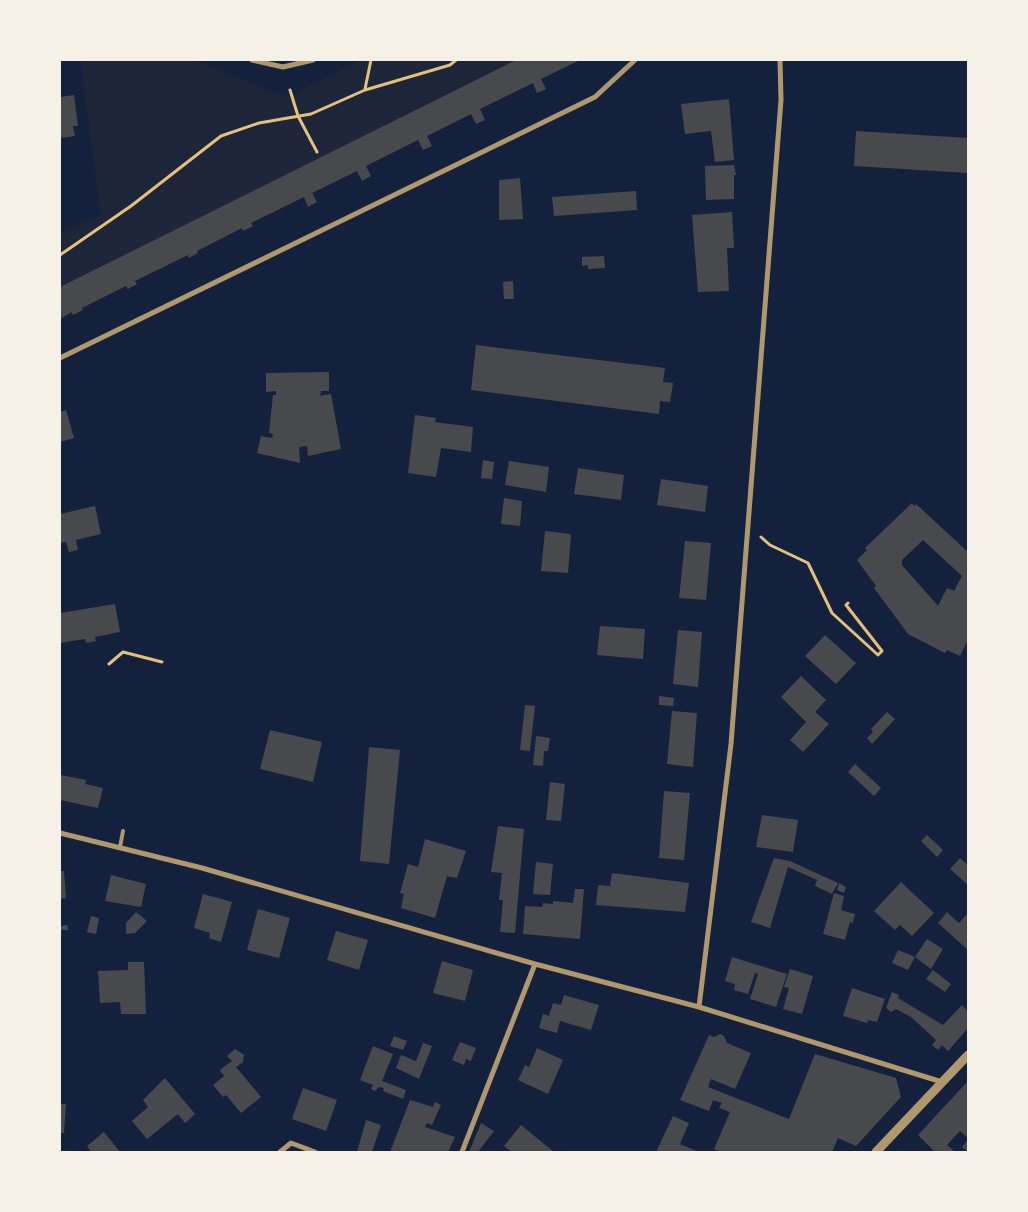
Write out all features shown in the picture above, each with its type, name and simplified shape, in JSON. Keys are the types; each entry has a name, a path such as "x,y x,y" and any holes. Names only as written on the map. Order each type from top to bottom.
{"street":[{"path":"252,60 283,67 313,60"},
{"path":"60,358 595,97 636,60"},
{"path":"699,1007 731,744 781,100 780,60"},
{"path":"60,833 202,868 535,964 699,1007 943,1082"},
{"path":"462,1152 535,964"},
{"path":"876,1152 968,1055"},
{"path":"280,1152 290,1144 315,1152"}],"lane":[{"path":"120,847 123,831"}],"path":[{"path":"365,90 371,60"},
{"path":"60,255 131,206 221,136 259,123 311,114 365,90 450,65 456,60"},
{"path":"290,90 298,116 316,152"},
{"path":"761,537 770,545 808,563 832,613 878,655 882,651 846,605 848,603"},
{"path":"109,664 124,652 162,662"}],"shaded area":[{"path":"80,60 196,60 271,91 292,97 299,91 361,60 516,60 60,287 60,234 101,214"}],"building":[{"path":"516,60 580,60 541,79 546,89 537,93 533,83 480,109 485,120 476,124 471,114 427,136 432,146 423,150 418,140 366,166 371,176 362,181 357,171 312,193 317,202 308,207 304,197 251,223 253,226 243,231 242,228 197,251 198,253 189,258 188,255 135,281 137,284 128,289 126,286 82,308 83,310 73,315 72,312 60,319 60,287"},
{"path":"74,95 78,126 73,126 75,136 60,138 60,97"},
{"path":"729,99 734,160 715,162 711,131 685,134 681,104"},
{"path":"856,131 968,138 968,173 854,166"},
{"path":"734,165 736,175 734,175 734,199 706,200 705,166"},
{"path":"520,178 523,219 499,220 499,180"},
{"path":"636,191 637,210 554,216 552,197"},
{"path":"732,212 734,248 727,248 729,291 698,292 692,215"},
{"path":"604,256 605,268 588,269 588,265 582,266 582,257"},
{"path":"513,281 514,299 504,299 503,282"},
{"path":"476,345 665,368 663,382 673,383 670,402 660,401 659,414 471,390"},
{"path":"329,372 329,391 321,391 320,396 331,394 341,449 308,456 307,446 299,447 300,463 257,453 261,436 272,438 273,434 269,433 273,395 276,395 276,391 266,392 266,373"},
{"path":"66,410 74,438 60,442 60,412"},
{"path":"415,415 436,418 435,422 473,427 471,452 441,448 436,477 408,473"},
{"path":"483,460 494,462 492,479 481,478"},
{"path":"509,461 549,467 546,492 505,485"},
{"path":"578,468 624,475 621,500 574,494"},
{"path":"661,479 708,486 705,512 657,505"},
{"path":"504,498 522,501 520,526 501,524"},
{"path":"912,503 914,506 916,504 968,552 968,640 960,656 947,650 945,653 908,634 874,588 876,586 857,560 867,550 865,548","holes":["923,540 962,576 954,591 947,588 938,606 902,565 902,560"]},
{"path":"95,506 101,534 76,540 78,550 69,552 66,542 60,543 60,514"},
{"path":"545,531 571,534 568,573 541,571"},
{"path":"685,541 711,543 706,600 679,598"},
{"path":"115,604 120,632 95,637 96,641 86,643 85,639 60,643 60,613"},
{"path":"600,626 645,629 643,659 597,655"},
{"path":"678,630 702,632 698,687 673,684"},
{"path":"825,635 856,663 836,684 805,656"},
{"path":"801,676 826,700 815,712 829,724 803,752 790,740 806,722 781,697"},
{"path":"659,696 674,698 673,706 659,705"},
{"path":"525,705 535,706 530,751 520,750"},
{"path":"672,711 697,713 693,767 667,764"},
{"path":"887,712 895,719 872,744 867,738 873,732 871,729"},
{"path":"270,730 322,742 313,782 260,769"},
{"path":"536,736 550,738 548,751 544,751 543,766 533,765"},
{"path":"369,747 400,750 389,864 360,861"},
{"path":"855,764 881,788 874,796 848,772"},
{"path":"60,775 86,780 85,784 103,788 98,808 60,800"},
{"path":"550,782 565,784 561,821 546,820"},
{"path":"664,791 690,793 684,860 659,858"},
{"path":"762,815 798,820 793,852 756,847"},
{"path":"498,826 524,829 515,933 500,932 503,900 499,900 502,873 491,872"},
{"path":"927,835 943,850 937,857 921,841"},
{"path":"425,839 466,851 457,878 447,876 435,918 401,908 404,894 400,893 408,864 418,867"},
{"path":"774,858 790,861 838,883 832,894 815,886 817,880 788,867 770,928 751,922"},
{"path":"960,858 968,865 968,885 950,869"},
{"path":"536,862 553,864 550,895 533,894"},
{"path":"60,871 64,871 66,898 60,899"},
{"path":"612,873 689,883 685,912 596,905 598,885 610,886"},
{"path":"111,875 146,884 141,907 105,901"},
{"path":"901,882 934,913 912,936 900,925 895,930 874,911"},
{"path":"839,883 846,887 844,893 837,890"},
{"path":"575,889 584,889 580,939 523,934 525,906 542,907 543,903 553,904 553,901 573,903"},
{"path":"834,893 844,896 841,910 855,914 853,923 850,922 845,940 823,934"},
{"path":"203,894 232,902 221,942 209,938 210,933 194,928"},
{"path":"258,909 290,918 279,958 247,950"},
{"path":"136,912 147,921 135,933 126,934 126,923"},
{"path":"947,912 959,923 968,913 968,950 938,923"},
{"path":"91,916 99,918 96,934 87,932"},
{"path":"67,925 68,930 61,930 61,926"},
{"path":"336,931 368,940 359,970 327,960"},
{"path":"927,939 943,949 931,969 915,957"},
{"path":"898,950 915,957 908,970 892,963"},
{"path":"732,957 787,974 776,1007 750,999 758,974 755,973 748,994 734,990 735,984 725,981"},
{"path":"442,961 473,970 465,1001 433,993"},
{"path":"128,962 144,962 146,1014 121,1014 120,1002 100,1003 98,971 128,970"},
{"path":"790,969 813,976 802,1014 783,1009 789,988 784,987"},
{"path":"933,970 951,984 945,992 926,979"},
{"path":"852,988 885,999 877,1022 868,1020 867,1023 843,1016"},
{"path":"892,992 899,995 898,998 943,1025 962,1005 968,1011 968,1028 948,1051 942,1045 938,1050 932,1045 936,1040 911,1017 896,1009 891,1012 886,1008"},
{"path":"564,995 599,1005 591,1030 560,1021 557,1033 539,1028 543,1014 549,1016 553,1003 561,1005"},
{"path":"720,1034 724,1036 727,1043 751,1053 735,1089 711,1079 708,1087 789,1119 815,1054 896,1078 901,1097 856,1146 838,1138 832,1152 721,1152 714,1149 730,1112 719,1108 722,1103 713,1100 709,1111 680,1100 709,1035 714,1037"},
{"path":"394,1036 407,1041 403,1050 390,1046"},
{"path":"460,1042 476,1048 471,1061 466,1059 464,1065 452,1060"},
{"path":"423,1043 432,1046 419,1079 396,1068 401,1055 416,1061"},
{"path":"373,1046 393,1054 382,1081 406,1090 403,1099 383,1091 384,1088 379,1087 375,1091 371,1089 373,1085 360,1080"},
{"path":"537,1048 563,1060 548,1094 518,1080 525,1065 529,1067"},
{"path":"235,1049 244,1055 243,1062 236,1067 261,1097 241,1113 226,1095 223,1097 213,1085 224,1076 220,1070 232,1061 227,1056"},
{"path":"165,1078 195,1114 185,1123 178,1114 147,1139 132,1121 148,1107 143,1100"},
{"path":"968,1081 968,1138 960,1131 947,1145 955,1152 935,1152 918,1135"},
{"path":"303,1088 337,1100 326,1131 292,1119"},
{"path":"410,1100 433,1107 435,1102 441,1105 432,1125 427,1123 425,1127 455,1137 448,1152 390,1152"},
{"path":"60,1104 66,1104 64,1133 60,1133"},
{"path":"673,1116 689,1123 680,1144 699,1152 656,1152"},
{"path":"366,1120 381,1125 372,1152 357,1152"},
{"path":"481,1123 494,1131 478,1152 469,1152"},
{"path":"521,1125 554,1152 512,1152 504,1146"},
{"path":"104,1132 120,1152 91,1152 87,1146"},
{"path":"968,1140 968,1152 962,1147"}]}
